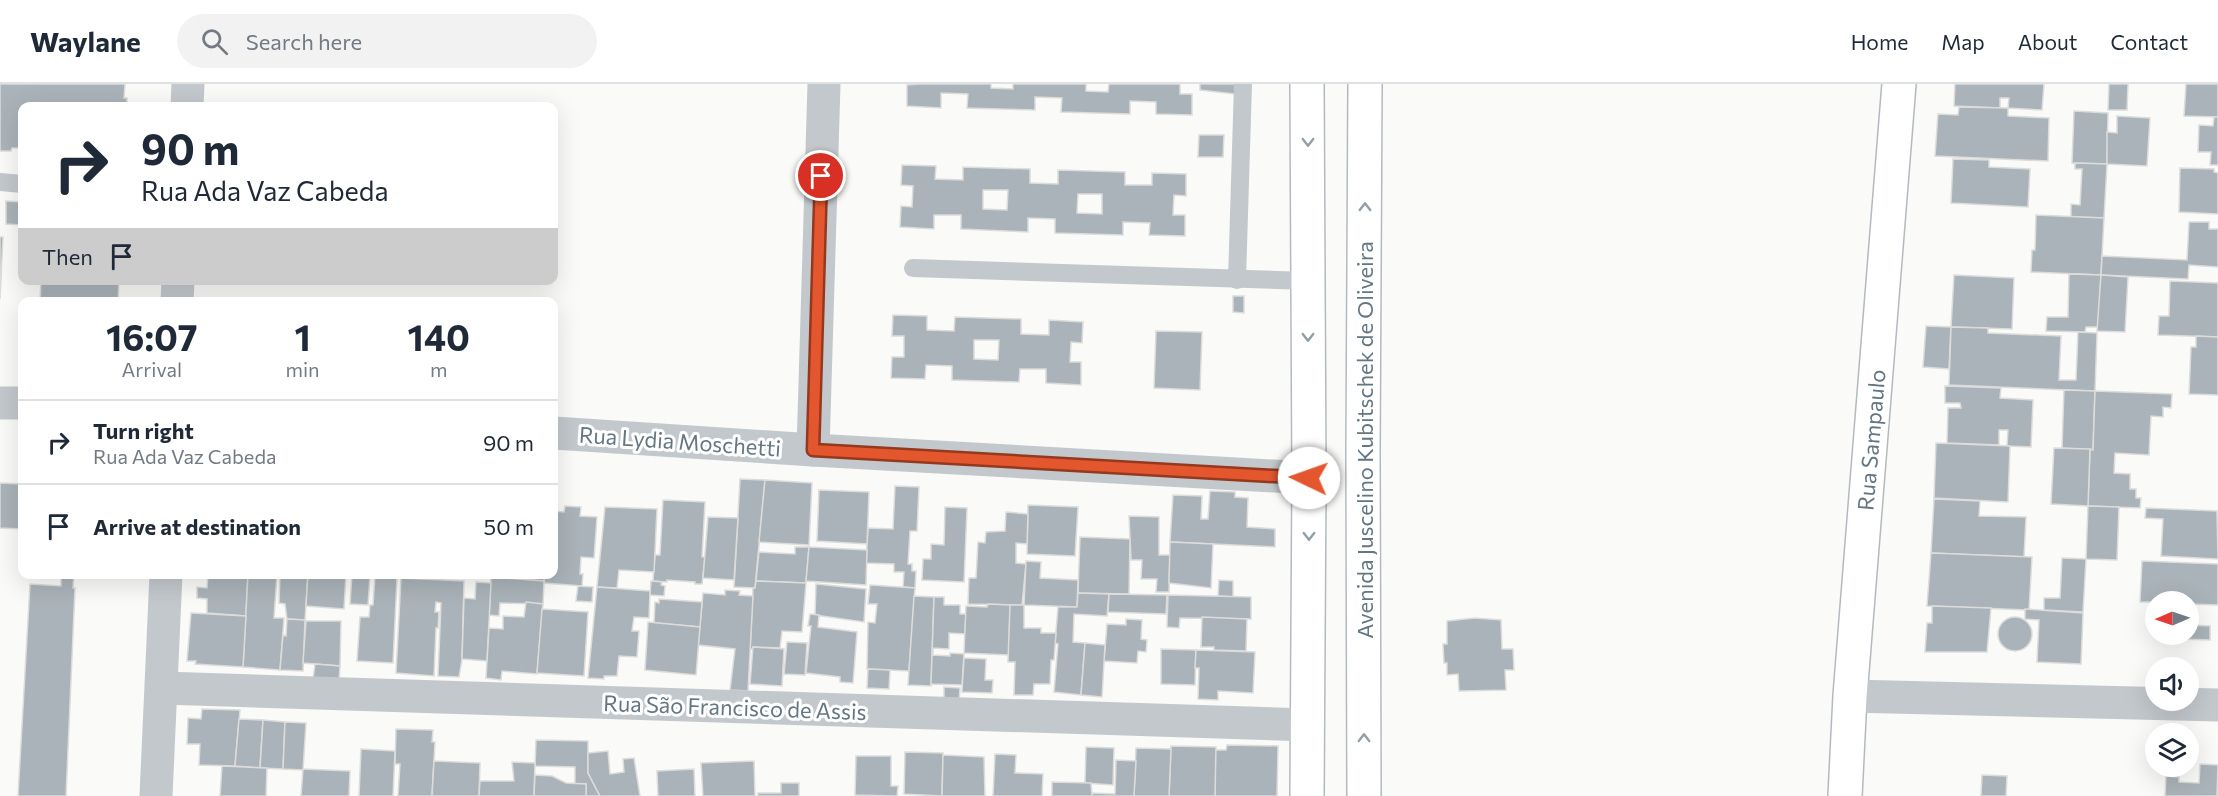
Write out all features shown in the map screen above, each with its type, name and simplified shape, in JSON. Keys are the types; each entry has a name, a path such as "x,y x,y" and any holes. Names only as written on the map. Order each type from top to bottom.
{"main road":[{"path":"1307,84 1309,478 1307,796"},
{"name":"Avenida Juscelino Kubitschek de Oliveira","path":"1364,796 1365,84"},
{"name":"Rua Sampaulo","path":"1845,796 1850,696 1899,84"}],"street":[{"path":"187,102 188,84"},
{"path":"813,450 824,84"},
{"path":"0,403 18,403"},
{"name":"Rua Lydia Moschetti","path":"558,433 1309,478"},
{"path":"156,796 166,579"},
{"name":"Rua São Francisco de Assis","path":"162,688 1308,725"},
{"path":"1850,696 2218,705"}],"lane":[{"path":"1237,280 1243,84"},
{"path":"0,182 18,183"},
{"path":"913,268 1308,281"}],"building":[{"path":"0,84 125,84 124,98 127,98 127,102 18,102 18,148 12,148 11,151 0,151"},
{"path":"991,84 991,88 1013,89 1013,84 1086,84 1086,91 1108,92 1109,84 1180,84 1180,94 1192,94 1192,115 1156,114 1156,102 1130,101 1130,114 1061,112 1062,98 1035,97 1035,110 967,108 968,94 941,93 941,108 907,106 907,85"},
{"path":"1200,84 1236,84 1235,94 1200,90"},
{"path":"1955,84 2044,84 2042,110 2008,108 2009,98 2000,98 2000,108 1954,106"},
{"path":"2109,84 2128,84 2127,110 2108,110"},
{"path":"2186,84 2218,84 2218,117 2184,116"},
{"path":"1959,107 2008,108 2008,116 2049,118 2048,161 1935,156 1938,114 1958,115"},
{"path":"2074,111 2108,113 2107,164 2072,163"},
{"path":"2117,116 2150,118 2147,166 2107,164 2107,132 2117,133"},
{"path":"2214,117 2218,117 2218,165 2210,165 2211,152 2198,152 2199,125 2213,126"},
{"path":"1199,135 1224,135 1223,157 1198,157"},
{"path":"1953,159 1989,160 1989,167 2030,169 2028,207 1951,203"},
{"path":"2075,163 2107,164 2104,218 2071,217 2071,204 2080,205 2082,169 2075,169"},
{"path":"902,165 936,166 935,179 963,180 963,167 1030,169 1030,183 1058,184 1058,170 1125,172 1125,185 1152,185 1152,173 1186,174 1186,196 1174,195 1173,215 1185,215 1185,236 1149,235 1150,223 1123,222 1123,235 1055,233 1055,219 1028,218 1028,232 961,229 961,215 934,215 934,229 900,227 901,206 912,207 913,186 901,185","holes":["983,190 1008,190 1007,210 983,209","1078,194 1102,194 1102,214 1077,213"]},
{"path":"2180,168 2214,169 2214,172 2218,173 2218,214 2179,212"},
{"path":"6,201 18,202 18,225 6,224"},
{"path":"2036,215 2104,218 2101,275 2031,272 2032,250 2035,250"},
{"path":"2189,222 2209,222 2209,229 2218,229 2218,267 2189,265 2188,279 2101,275 2102,256 2187,260"},
{"path":"0,237 3,237 0,299"},
{"path":"2069,274 2101,275 2098,327 2086,327 2085,332 2046,331 2047,317 2068,317"},
{"path":"1954,275 2014,278 2012,329 1951,327"},
{"path":"2101,275 2128,277 2125,332 2097,331"},
{"path":"2170,281 2218,283 2218,337 2158,335 2159,316 2169,316"},
{"path":"41,285 119,285 118,297 40,297"},
{"path":"1233,296 1244,296 1244,313 1233,312"},
{"path":"893,315 927,316 927,330 954,331 955,317 1021,319 1021,334 1049,335 1049,320 1083,322 1082,343 1071,342 1070,362 1081,362 1081,385 1046,383 1046,369 1020,369 1019,382 952,380 952,366 926,365 925,379 891,378 892,357 904,357 904,336 892,336","holes":["974,340 999,340 998,360 974,359"]},
{"path":"1926,326 1951,327 1949,369 1923,367"},
{"path":"1951,327 1988,328 1988,333 2061,336 2059,380 2076,380 2078,332 2097,333 2095,391 1949,385"},
{"path":"1156,331 1202,332 1200,390 1154,388"},
{"path":"2196,336 2218,337 2218,395 2189,394 2191,347 2196,347"},
{"path":"1945,386 2001,388 2000,398 2033,400 2031,447 2007,446 2008,430 1999,430 1999,445 1947,443 1948,408 1961,408 1960,403 1945,403"},
{"path":"2064,390 2095,391 2093,450 2062,448"},
{"path":"2095,391 2172,394 2171,408 2163,407 2163,417 2151,416 2149,455 2115,453 2114,473 2130,474 2130,489 2136,489 2136,498 2141,498 2140,508 2088,506"},
{"path":"1936,443 2010,446 2008,502 1934,498"},
{"path":"2054,448 2090,449 2088,506 2051,504"},
{"path":"740,479 765,480 755,588 734,587"},
{"path":"765,480 812,483 809,545 759,542"},
{"path":"0,483 18,484 18,529 0,528"},
{"path":"895,486 919,487 917,531 910,531 908,564 912,564 912,571 916,571 915,588 903,587 904,572 894,572 894,564 866,563 868,528 893,529"},
{"path":"819,490 869,492 867,544 817,541"},
{"path":"1210,491 1235,492 1235,497 1248,498 1247,527 1275,529 1275,547 1170,542 1173,495 1202,496 1201,519 1208,519"},
{"path":"1934,499 1980,501 1979,516 2026,517 2024,557 1931,553"},
{"path":"663,500 705,502 702,557 705,557 702,584 667,580 667,582 653,581 655,555 660,555"},
{"path":"1028,505 1078,507 1075,556 1027,554"},
{"path":"565,506 581,507 580,516 597,517 594,558 581,557 582,586 544,583 544,579 558,579 558,511 564,512"},
{"path":"2088,506 2119,507 2117,560 2086,559"},
{"path":"605,507 657,509 654,572 619,570 617,588 597,587"},
{"path":"945,507 967,508 964,582 922,580 923,559 931,559 931,544 944,545"},
{"path":"2146,508 2217,511 2218,559 2161,556 2163,519 2145,518"},
{"path":"1006,512 1028,514 1027,544 1016,543 1016,563 1026,564 1022,605 968,604 969,578 976,578 978,542 985,543 986,532 1005,531"},
{"path":"1129,516 1159,517 1159,555 1170,555 1169,592 1156,592 1157,579 1141,579 1142,560 1131,560"},
{"path":"708,517 738,518 734,580 703,578"},
{"path":"1080,537 1130,539 1129,594 1078,593"},
{"path":"1170,542 1213,544 1211,588 1169,583"},
{"path":"795,547 809,547 806,583 756,581 759,552 795,554"},
{"path":"809,547 867,550 866,585 806,581"},
{"path":"1931,553 2032,557 2029,610 1927,606"},
{"path":"2062,558 2086,559 2083,612 2044,610 2044,598 2060,598"},
{"path":"1026,561 1041,562 1040,578 1078,580 1077,607 1024,605"},
{"path":"2142,561 2218,564 2218,605 2199,604 2199,591 2145,591 2145,602 2140,602"},
{"path":"61,579 74,579 66,796 18,796 30,584 61,586"},
{"path":"208,579 248,579 246,616 207,613 207,599 197,598 197,587 207,588"},
{"path":"248,579 277,579 274,618 284,618 280,670 243,667"},
{"path":"280,579 308,579 305,620 287,619 285,604 279,603"},
{"path":"308,579 346,579 344,609 306,606"},
{"path":"352,579 370,579 368,605 350,604"},
{"path":"375,579 397,579 393,663 357,661 360,617 369,617 370,605 373,605"},
{"path":"401,579 464,581 462,659 459,677 438,676 441,603 436,602 435,612 439,612 434,676 396,673"},
{"path":"491,579 544,581 543,604 500,603 499,616 489,615"},
{"path":"518,579 544,579 544,581"},
{"path":"1219,580 1233,581 1233,597 1218,596"},
{"path":"651,581 662,582 661,585 665,586 664,596 650,595"},
{"path":"756,581 806,583 802,632 782,631 780,648 753,647 750,649 753,588 755,588"},
{"path":"476,582 491,583 487,661 462,659 464,598 475,599"},
{"path":"816,584 866,589 864,622 815,615"},
{"path":"870,585 915,588 909,671 867,669 868,622 875,623 877,604 868,604"},
{"path":"578,586 593,587 592,602 576,601"},
{"path":"597,587 650,591 649,618 634,617 632,631 639,631 637,657 619,656 617,676 604,676 604,679 588,678"},
{"path":"725,590 740,591 739,595 753,596 748,691 730,690 735,649 698,645 703,593 725,595"},
{"path":"1078,593 1109,594 1107,616 1074,614 1073,642 1085,643 1081,695 1054,692 1058,607 1077,607"},
{"path":"1109,594 1167,595 1166,614 1108,612"},
{"path":"1168,595 1251,597 1251,619 1180,618 1179,628 1167,627"},
{"path":"914,596 934,597 931,686 908,685"},
{"path":"934,597 944,597 944,605 960,605 960,614 966,614 965,634 949,633 949,649 933,648 933,655 964,654 962,685 931,684"},
{"path":"659,599 702,602 700,627 654,623 655,602 659,603"},
{"path":"526,602 543,604 537,674 502,671 501,680 486,678 489,628 503,629 503,616 524,617"},
{"path":"988,604 1010,605 1009,655 964,653 966,606 987,607"},
{"path":"1010,605 1024,605 1024,628 1041,628 1041,633 1056,633 1054,660 1051,660 1050,684 1034,684 1033,695 1014,695 1015,662 1008,662"},
{"path":"1932,606 1991,608 1987,652 1925,652 1927,623 1932,623"},
{"path":"542,609 588,612 584,676 537,673"},
{"path":"2025,609 2083,613 2081,664 2037,662 2039,620 2025,619"},
{"path":"191,613 246,616 243,667 195,664 196,661 187,661"},
{"path":"810,614 819,615 818,627 857,632 853,683 840,682 840,677 806,673 811,626 808,626"},
{"path":"1202,617 1247,619 1246,651 1214,650 1214,647 1201,647"},
{"path":"2015,617 2027,622 2032,634 2027,646 2015,651 2003,646 1998,634 2003,622"},
{"path":"1475,618 1501,620 1502,649 1513,649 1514,670 1505,670 1506,690 1459,691 1458,674 1447,675 1443,644 1447,644 1447,621"},
{"path":"287,619 305,620 303,671 280,670"},
{"path":"1126,619 1142,620 1141,639 1147,640 1146,652 1138,651 1137,663 1104,661 1107,624 1126,625"},
{"path":"306,621 341,621 340,666 303,663"},
{"path":"648,622 700,627 696,675 645,670"},
{"path":"2199,626 2210,626 2210,640 2199,640"},
{"path":"787,642 807,643 805,675 784,674"},
{"path":"1085,643 1105,645 1102,697 1081,695"},
{"path":"753,647 784,649 782,686 750,684"},
{"path":"1161,649 1196,650 1195,685 1161,684"},
{"path":"1196,650 1255,652 1253,693 1218,691 1218,700 1198,699 1199,668 1195,668"},
{"path":"964,658 986,659 985,680 993,680 992,693 962,692"},
{"path":"315,664 340,666 339,681 313,679"},
{"path":"868,669 890,670 889,689 867,688"},
{"path":"944,687 960,688 959,702 944,701"},
{"path":"202,709 240,710 235,766 199,765 200,744 187,744 188,718 201,719"},
{"path":"239,719 263,720 260,768 235,766"},
{"path":"263,720 285,722 283,769 260,768"},
{"path":"285,722 306,723 303,770 283,769"},
{"path":"396,729 433,730 432,742 435,742 432,796 398,796 400,764 395,764"},
{"path":"536,740 588,741 588,773 600,796 586,796 586,784 575,784 575,767 535,766"},
{"path":"1227,745 1278,746 1277,796 1215,796 1215,750 1226,750"},
{"path":"1171,746 1216,747 1215,796 1169,796"},
{"path":"1086,747 1114,748 1113,785 1085,783"},
{"path":"1136,748 1171,749 1169,796 1134,796"},
{"path":"361,749 395,751 393,796 359,796"},
{"path":"608,751 610,774 624,772 623,759 634,758 640,796 600,796 588,773 588,753"},
{"path":"905,752 943,753 942,796 904,794"},
{"path":"995,754 1016,755 1015,773 1043,774 1042,796 993,796"},
{"path":"943,755 984,757 985,796 942,796"},
{"path":"856,756 891,756 891,786 898,786 897,796 855,795"},
{"path":"1116,760 1136,761 1134,796 1092,796 1092,793 1115,794"},
{"path":"434,761 480,763 479,796 432,796"},
{"path":"754,761 755,796 703,796 701,763"},
{"path":"512,762 535,763 534,796 479,796 480,781 514,781"},
{"path":"2200,764 2218,765 2217,796 2165,796 2166,777 2179,777 2179,782 2199,783"},
{"path":"222,766 267,768 266,796 220,796"},
{"path":"303,769 350,771 349,796 301,796"},
{"path":"694,769 695,796 658,796 657,771"},
{"path":"535,775 552,776 566,783 586,784 586,796 534,796"},
{"path":"1982,775 2007,776 2006,796 1981,796"},
{"path":"1052,782 1091,783 1092,796 1052,796"},
{"path":"781,783 799,783 799,796 758,796 758,793 781,793"}],"route":[{"path":"821,176 813,450 1309,478"}]}
